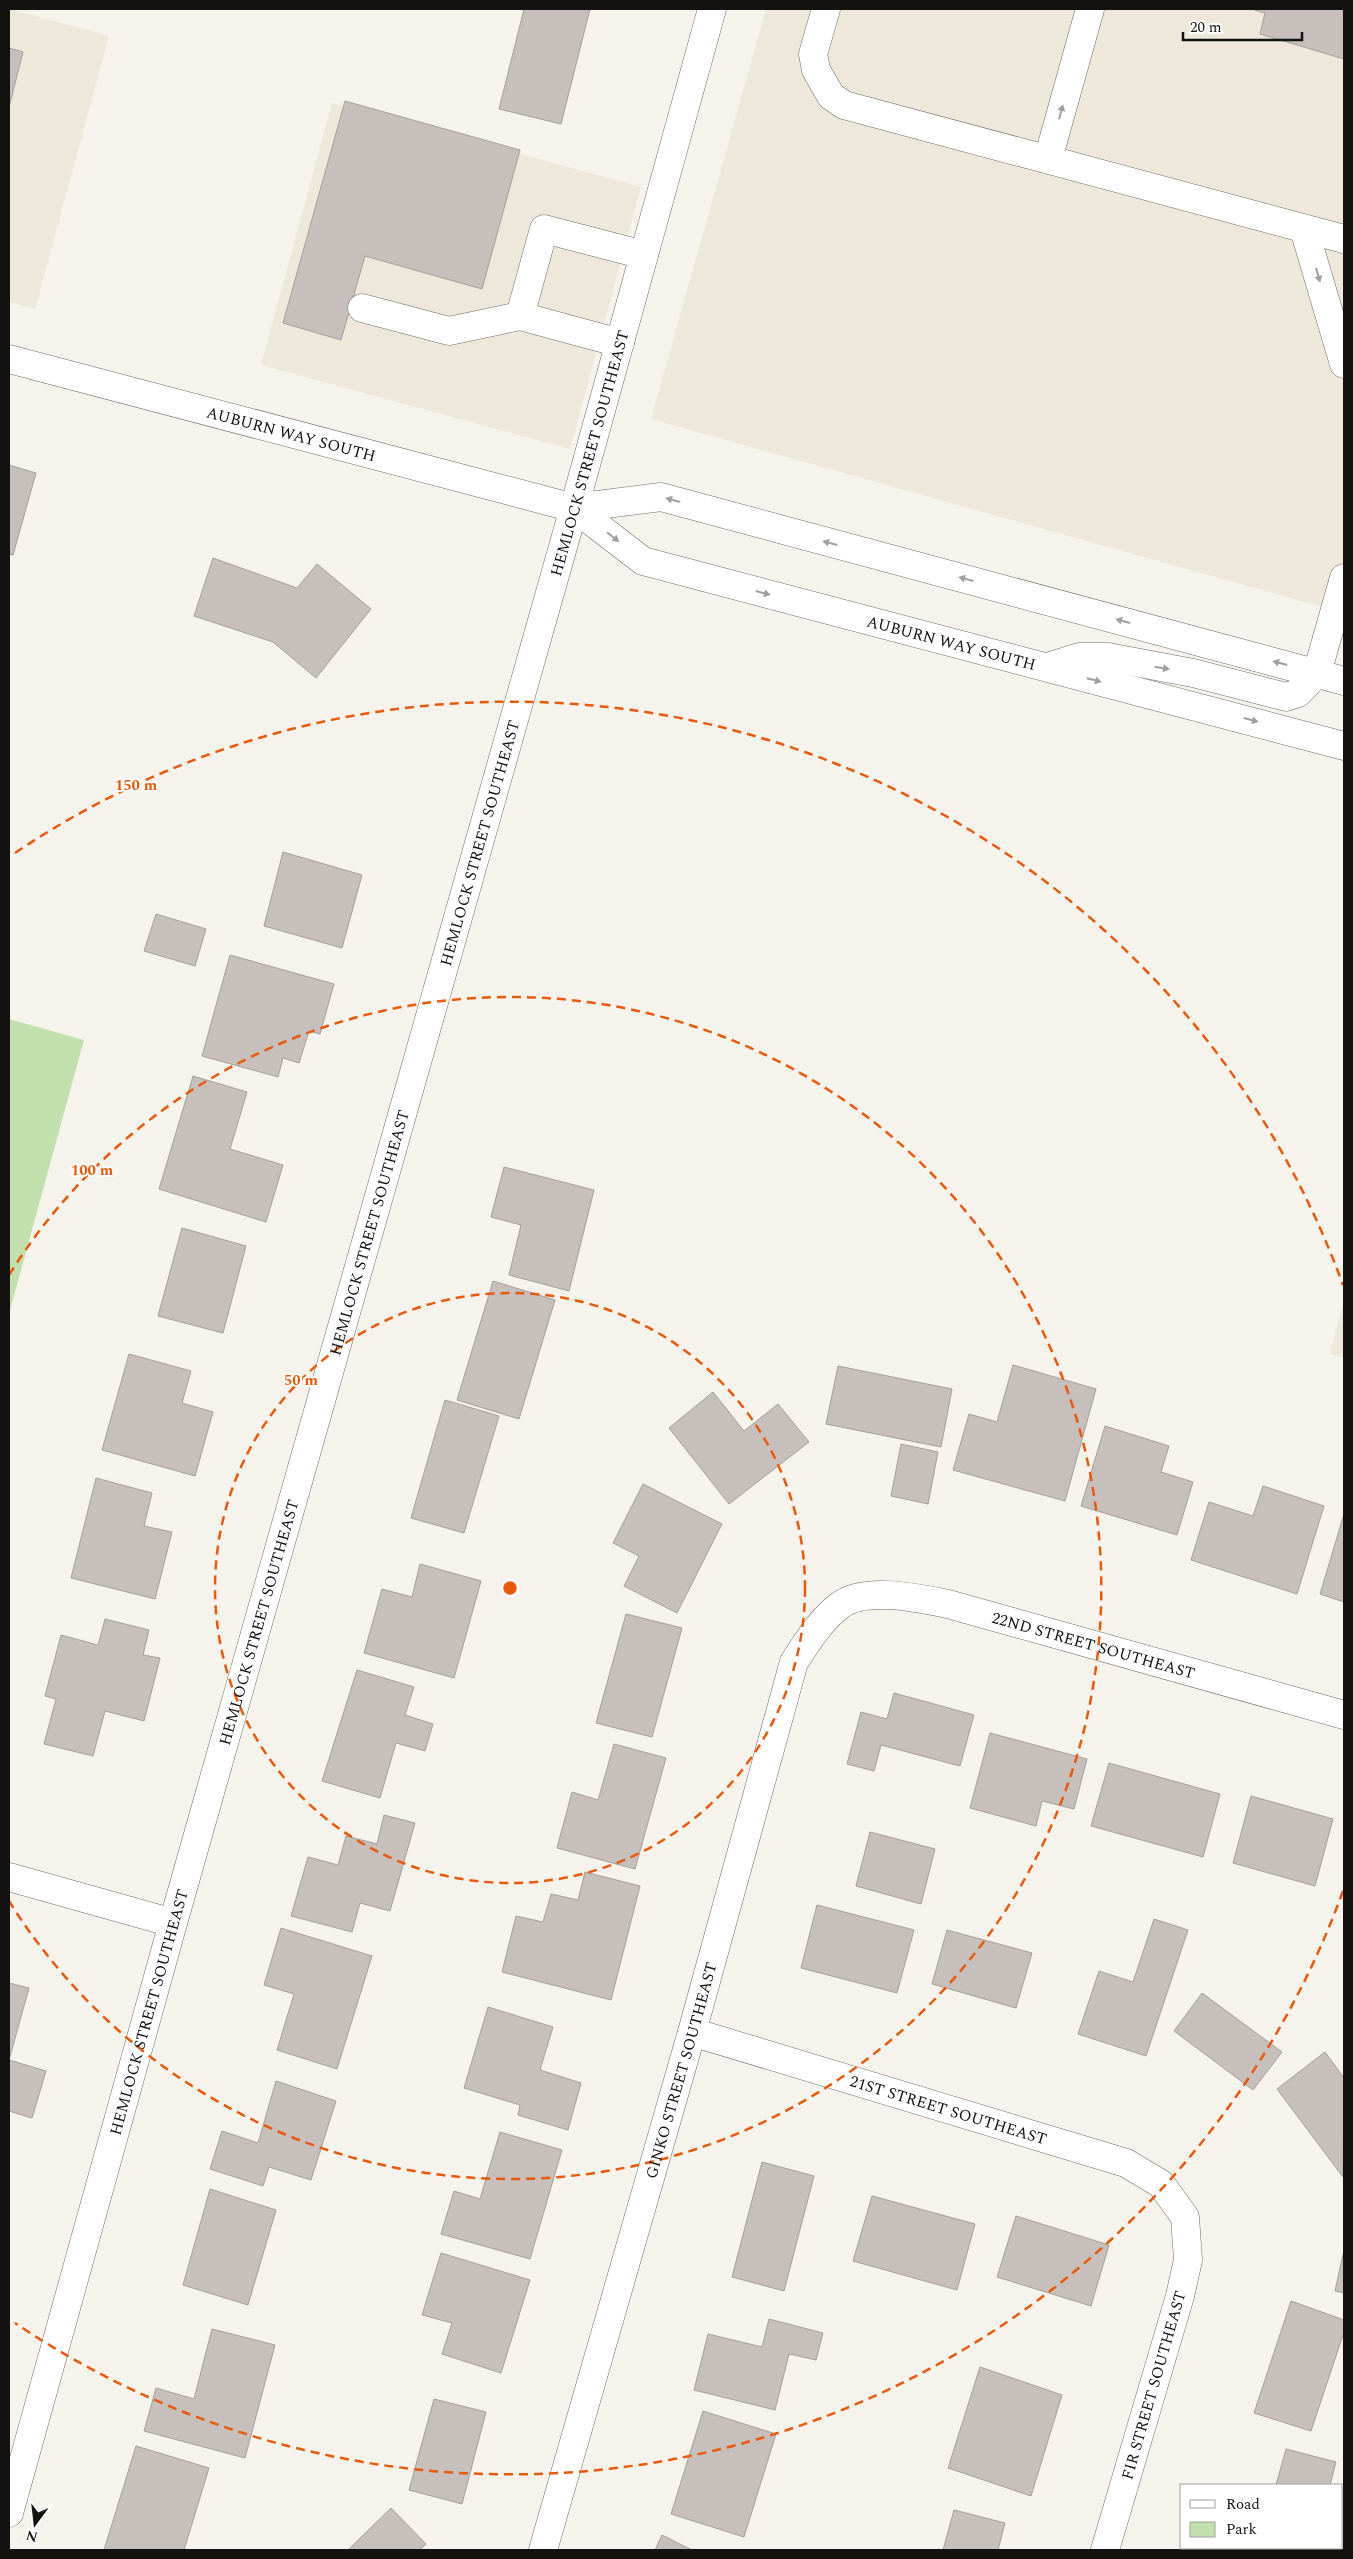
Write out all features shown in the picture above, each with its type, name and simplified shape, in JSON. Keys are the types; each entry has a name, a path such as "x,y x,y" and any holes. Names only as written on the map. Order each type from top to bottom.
{"street":[{"name":"HEMLOCK STREET SOUTHEAST","path":"10,2505 574,508 712,9"},
{"path":"826,9 813,54 816,70 830,96 844,105 1344,239"},
{"path":"1048,159 1090,9"},
{"path":"520,316 544,229 644,255"},
{"path":"1304,229 1344,364"},
{"path":"362,308 449,331 520,316 620,343"},
{"name":"AUBURN WAY SOUTH","path":"9,358 574,508 661,497 1344,680"},
{"name":"AUBURN WAY SOUTH","path":"574,508 643,561 1344,746"},
{"path":"1045,667 1079,657 1108,657 1193,673 1286,697 1298,692 1317,673 1344,578"},
{"name":"22ND STREET SOUTHEAST","path":"840,1604 873,1594 914,1597 948,1604 1344,1715"},
{"name":"GINKO STREET SOUTHEAST","path":"543,2550 692,2032 794,1662 815,1630 840,1604"},
{"path":"9,1877 173,1923"},
{"name":"21ST STREET SOUTHEAST","path":"692,2032 1126,2163 1161,2184 1185,2217"},
{"name":"FIR STREET SOUTHEAST","path":"1105,2550 1180,2296 1188,2260 1185,2217"}],"shaded area":[{"path":"9,9 109,36 35,309 9,302"},
{"path":"766,9 1344,9 1344,613 651,419"},
{"path":"332,103 641,187 570,449 261,365"},
{"path":"1344,1299 1344,1358 1330,1354"}],"green space":[{"path":"9,1019 84,1040 9,1314"}],"building":[{"path":"524,9 590,9 561,124 499,109"},
{"path":"1251,9 1344,9 1344,59 1260,34 1265,13"},
{"path":"9,48 23,52 9,107"},
{"path":"345,101 520,150 482,289 365,256 341,340 283,323"},
{"path":"9,465 36,473 13,555 9,554"},
{"path":"213,558 297,588 317,564 371,609 316,678 273,642 194,616"},
{"path":"283,852 362,875 342,948 264,926"},
{"path":"156,914 206,929 195,966 144,951"},
{"path":"230,955 334,984 320,1034 309,1031 299,1063 283,1058 278,1077 202,1056"},
{"path":"193,1076 247,1092 230,1149 283,1165 266,1222 159,1189"},
{"path":"504,1167 594,1190 569,1291 509,1275 521,1225 491,1217"},
{"path":"182,1228 246,1246 223,1333 158,1316"},
{"path":"493,1281 555,1300 519,1419 457,1400"},
{"path":"129,1354 191,1371 182,1403 213,1412 195,1476 102,1450"},
{"path":"1013,1365 1096,1389 1065,1501 953,1470 969,1414 997,1422"},
{"path":"838,1366 952,1389 941,1447 826,1424"},
{"path":"713,1392 744,1431 778,1404 809,1442 729,1504 669,1428"},
{"path":"445,1400 499,1416 464,1533 411,1518"},
{"path":"1105,1426 1169,1446 1161,1472 1193,1482 1177,1535 1081,1506"},
{"path":"901,1444 938,1452 928,1504 891,1496"},
{"path":"96,1478 152,1493 144,1526 172,1532 155,1599 71,1578"},
{"path":"643,1484 722,1524 677,1613 624,1586 639,1556 613,1543"},
{"path":"1263,1486 1324,1506 1297,1594 1191,1560 1209,1502 1253,1516"},
{"path":"1344,1514 1344,1602 1320,1594"},
{"path":"420,1564 481,1581 454,1678 364,1653 382,1589 412,1597"},
{"path":"626,1614 682,1628 652,1737 596,1723"},
{"path":"105,1619 149,1630 143,1655 160,1658 144,1721 105,1711 93,1756 44,1744 56,1699 45,1696 61,1635 98,1645"},
{"path":"357,1670 414,1687 405,1715 433,1724 425,1751 396,1743 380,1798 322,1781"},
{"path":"894,1693 974,1715 960,1766 881,1745 874,1771 847,1764 861,1712 887,1719"},
{"path":"990,1733 1087,1759 1074,1809 1042,1801 1036,1826 970,1808"},
{"path":"614,1744 666,1758 635,1869 557,1848 572,1792 598,1800"},
{"path":"1109,1763 1220,1794 1203,1857 1091,1826"},
{"path":"1251,1796 1333,1819 1315,1886 1233,1863"},
{"path":"384,1815 415,1823 390,1911 360,1903 352,1932 291,1916 308,1857 338,1865 346,1836 377,1844"},
{"path":"870,1832 935,1849 921,1904 856,1886"},
{"path":"585,1872 640,1886 611,2000 502,1972 516,1916 543,1922 551,1894 578,1900"},
{"path":"817,1905 914,1930 897,1993 801,1968"},
{"path":"1154,1919 1188,1930 1146,2056 1078,2034 1099,1971 1133,1982"},
{"path":"281,1928 372,1956 337,2069 277,2050 294,1994 264,1985"},
{"path":"947,1930 1032,1953 1016,2008 932,1984"},
{"path":"9,1983 29,1988 9,2060"},
{"path":"1202,1993 1282,2052 1253,2090 1174,2031"},
{"path":"488,2007 553,2027 540,2070 581,2083 568,2130 518,2115 520,2105 464,2088"},
{"path":"1325,2052 1344,2078 1343,2177 1277,2089"},
{"path":"9,2060 46,2071 32,2118 9,2111"},
{"path":"276,2081 336,2101 311,2180 269,2167 263,2186 210,2169 222,2131 258,2143"},
{"path":"500,2132 562,2150 530,2259 441,2234 454,2191 480,2199"},
{"path":"762,2162 814,2176 784,2291 732,2277"},
{"path":"210,2189 276,2210 248,2305 183,2285"},
{"path":"872,2196 975,2224 957,2290 853,2261"},
{"path":"1016,2216 1109,2245 1091,2306 997,2277"},
{"path":"1344,2250 1344,2293 1335,2291"},
{"path":"441,2253 530,2280 501,2373 442,2354 452,2323 422,2315"},
{"path":"1291,2301 1344,2320 1344,2332 1311,2431 1254,2413"},
{"path":"769,2319 823,2333 816,2360 789,2354 775,2410 694,2390 708,2334 762,2347"},
{"path":"212,2329 275,2345 245,2458 144,2431 156,2388 194,2399"},
{"path":"980,2367 1062,2395 1031,2496 948,2468"},
{"path":"434,2399 486,2412 462,2504 409,2490"},
{"path":"703,2411 776,2434 744,2537 671,2514"},
{"path":"136,2446 209,2468 184,2550 104,2550"},
{"path":"1286,2449 1336,2462 1330,2484 1276,2484"},
{"path":"391,2508 426,2544 420,2550 348,2550"},
{"path":"954,2510 1005,2523 998,2550 943,2550"},
{"path":"662,2535 692,2550 655,2550"}]}
